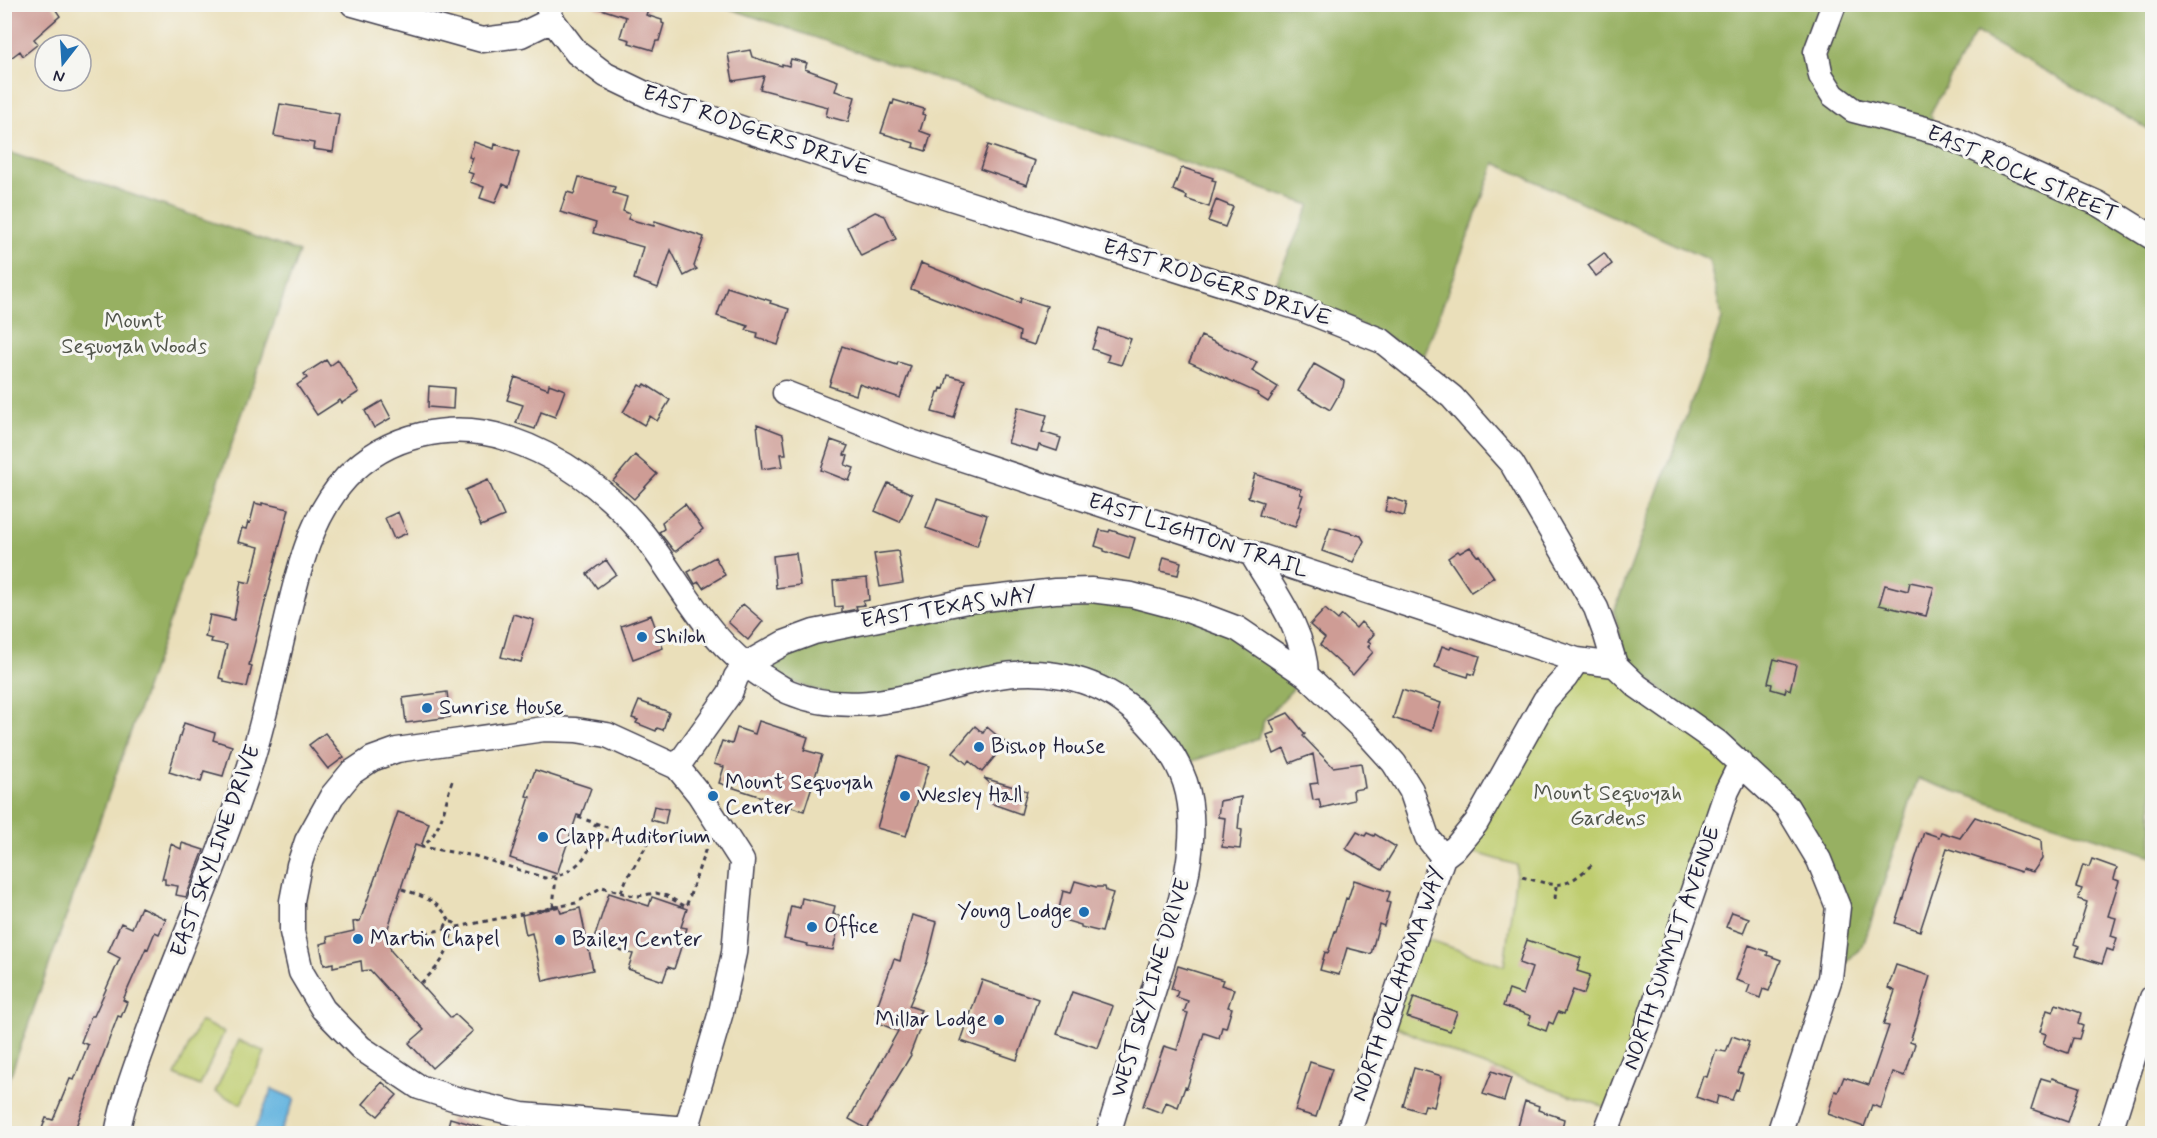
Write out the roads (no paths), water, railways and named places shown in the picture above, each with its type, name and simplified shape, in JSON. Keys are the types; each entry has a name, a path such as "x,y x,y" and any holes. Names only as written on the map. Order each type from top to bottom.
{"street":[{"path":"353,4 482,40 520,35 549,12"},
{"name":"EAST ROCK STREET","path":"1834,4 1816,52 1821,76 1833,95 1853,110 1937,132 2097,203 2152,237"},
{"name":"EAST RODGERS DRIVE","path":"549,12 577,53 606,75 662,102 951,198 1302,309 1382,341 1452,397 1512,464 1596,608 1615,665 1637,686 1717,742 1741,763 1786,807 1819,860 1838,907 1830,978 1779,1134"},
{"name":"EAST LIGHTON TRAIL","path":"785,393 881,432 1252,554 1577,660 1615,665"},
{"name":"EAST SKYLINE DRIVE","path":"117,1134 123,1104 174,962 213,870 249,769 304,554 315,526 331,499 348,477 368,460 400,441 440,430 473,431 507,438 549,456 585,477 615,503 643,535 707,627 745,665"},
{"path":"1252,554 1299,637 1306,675"},
{"name":"EAST TEXAS WAY","path":"745,665 784,643 814,632 967,601 1055,591 1091,590 1132,596 1185,609 1238,629 1306,675 1364,730 1394,763 1411,790 1427,837 1443,858"},
{"name":"NORTH OKLAHOMA WAY","path":"1348,1134 1443,858 1456,847 1476,823 1545,700 1565,678 1577,660"},
{"path":"677,767 730,693 736,677 745,665"},
{"name":"WEST SKYLINE DRIVE","path":"745,665 787,691 809,699 857,705 892,700 996,676 1056,675 1084,681 1117,697 1146,721 1168,749 1185,782 1190,811 1187,882 1108,1134"},
{"path":"544,729 576,730 607,735 677,767 699,794 742,861 734,953 721,1011 685,1131 522,1114 456,1100 419,1087 362,1048 323,1009 301,972 292,932 292,901 298,866 307,840 332,796 351,773 372,759 397,750 544,729"},
{"name":"NORTH SUMMIT AVENUE","path":"1605,1134 1647,1026 1727,791 1741,763"},
{"path":"2109,1134 2152,998"}],"water":[{"path":"272,1089 295,1099 280,1133 253,1133"}],"place":[{"name":"Shiloh","path":"642,637"},
{"name":"Sunrise House","path":"427,708"},
{"name":"Bishop House","path":"979,747"},
{"name":"Mount Sequoyah Center","path":"713,796"},
{"name":"Wesley Hall","path":"905,796"},
{"name":"Clapp Auditorium","path":"543,837"},
{"name":"Young Lodge","path":"1084,912"},
{"name":"Office","path":"812,927"},
{"name":"Martin Chapel","path":"358,939"},
{"name":"Bailey Center","path":"560,940"},
{"name":"Millar Lodge","path":"999,1020"}],"park label":[{"name":"Mount Sequoyah Woods","path":"134,334"},
{"name":"Mount Sequoyah Gardens","path":"1608,806"}]}
